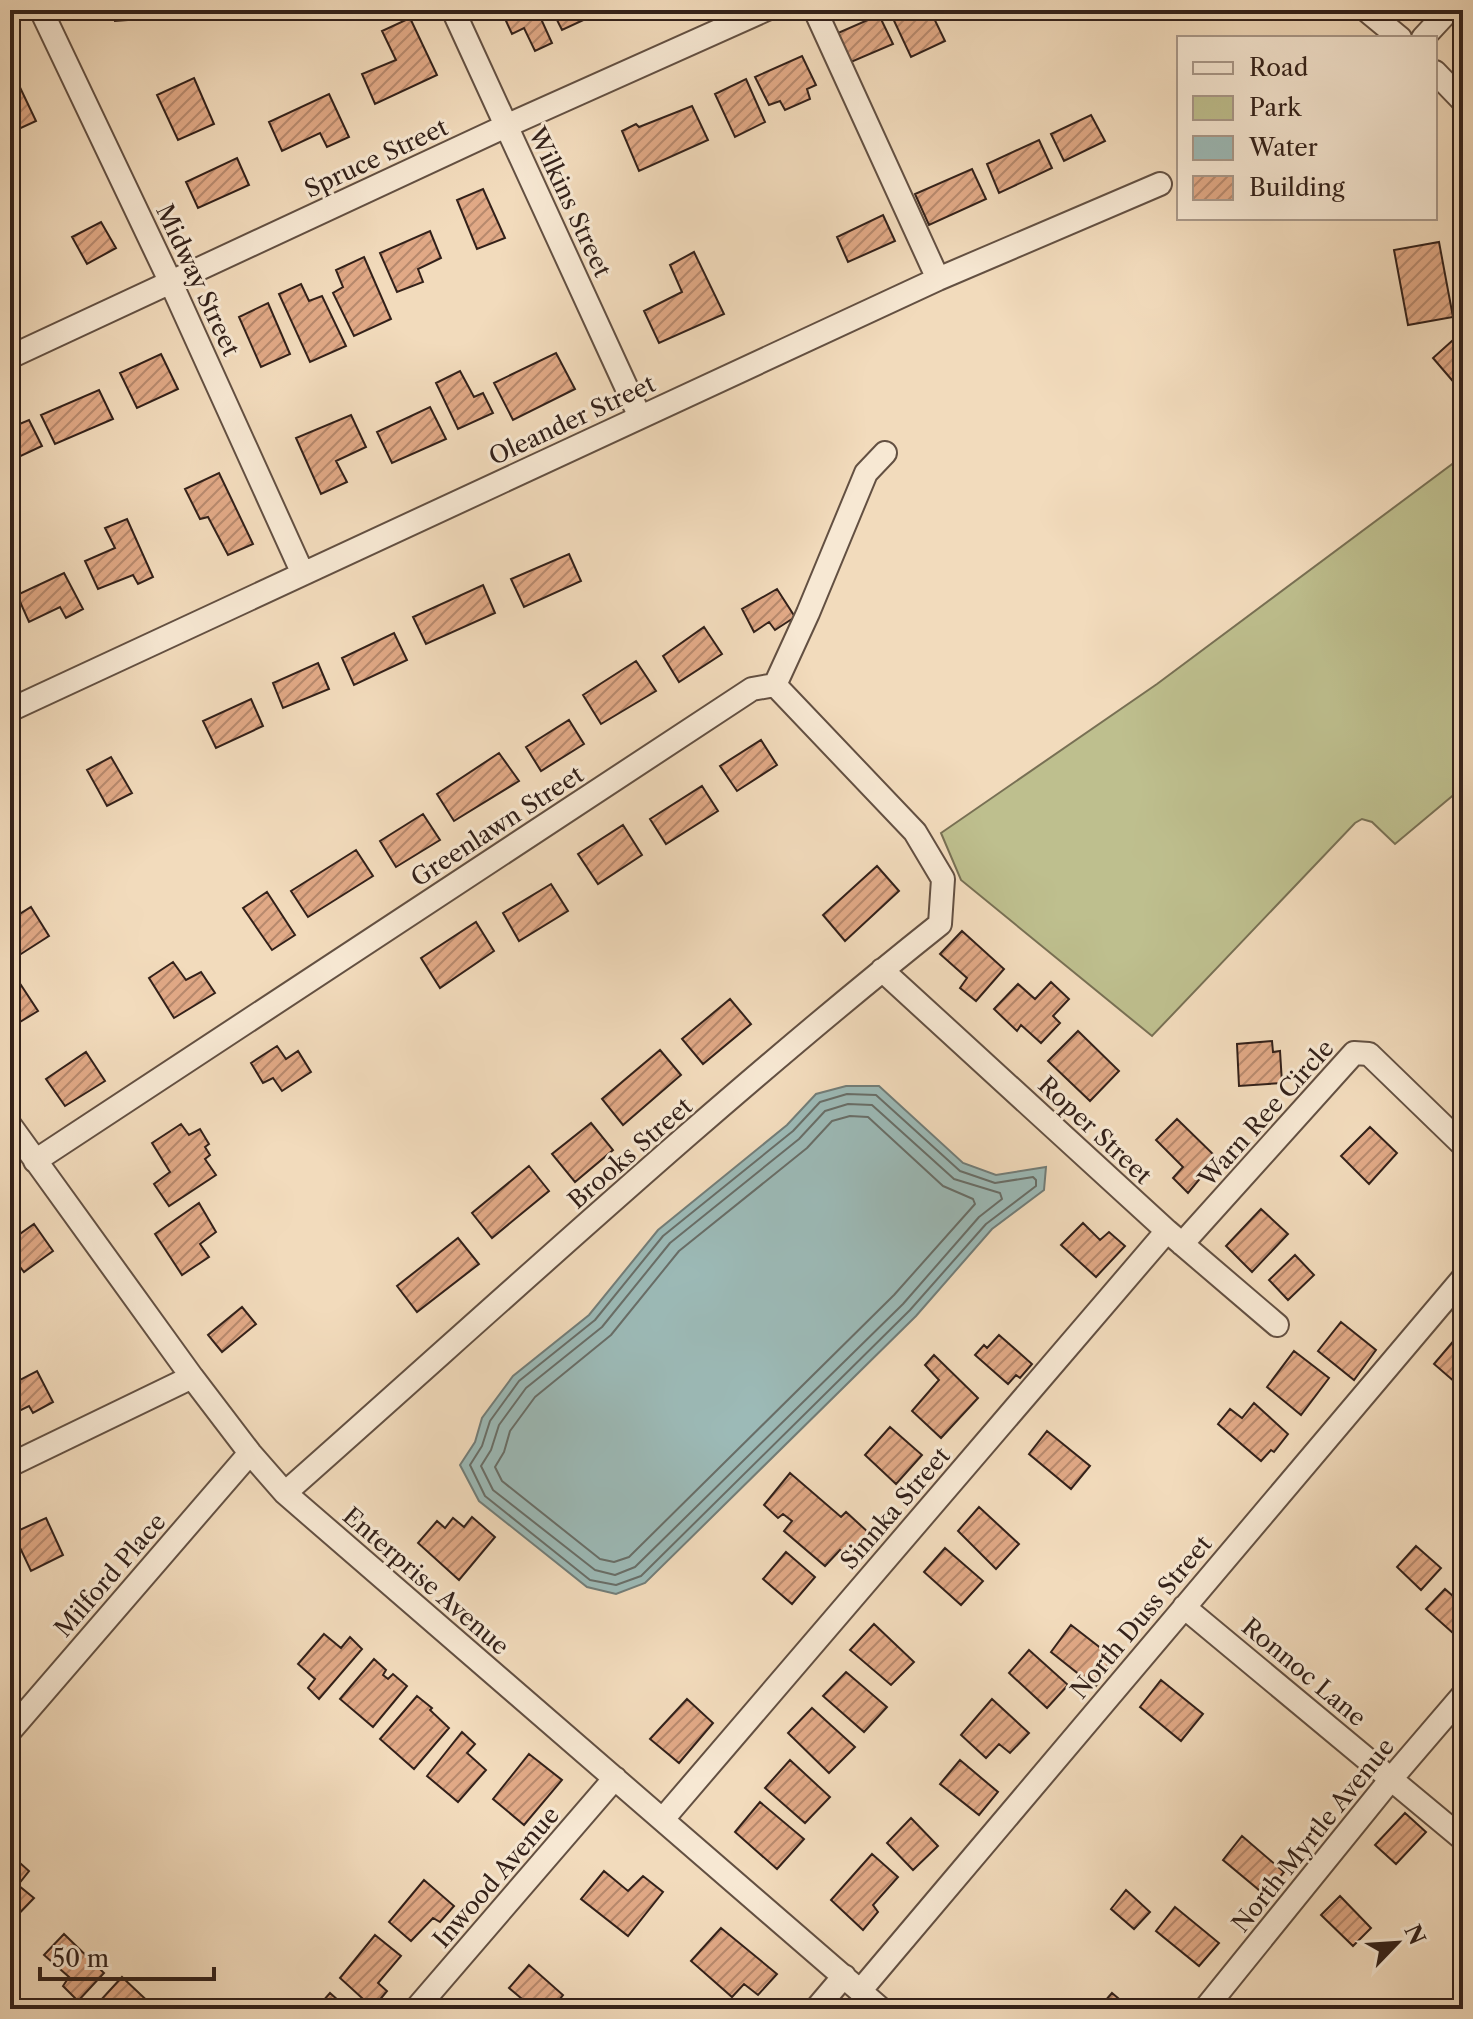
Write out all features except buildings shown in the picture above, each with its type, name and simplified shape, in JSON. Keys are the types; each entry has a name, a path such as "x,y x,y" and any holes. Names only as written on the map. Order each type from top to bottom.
{"street":[{"name":"Midway Street","path":"41,10 171,283 303,574"},
{"name":"Wilkins Street","path":"453,10 640,417"},
{"name":"Spruce Street","path":"10,357 506,126 765,10"},
{"path":"815,10 938,279"},
{"path":"1366,10 1398,36"},
{"path":"1425,36 1449,10"},
{"path":"1437,74 1463,101"},
{"name":"Oleander Street","path":"10,710 938,279 1160,184"},
{"path":"775,685 866,473 885,453"},
{"name":"Brooks Street","path":"285,1493 680,1144 940,924 943,879 915,832 775,685"},
{"name":"Greenlawn Street","path":"35,1161 752,689 775,685"},
{"name":"Roper Street","path":"882,970 1174,1238 1277,1325"},
{"name":"Warn Ree Circle","path":"1174,1238 1354,1053 1369,1054 1463,1145"},
{"name":"Enterprise Avenue","path":"10,1125 192,1377 285,1493 881,2009"},
{"name":"Sinnka Street","path":"663,1819 1174,1238"},
{"name":"North Duss Street","path":"816,2009 852,1983 1184,1607 1463,1278"},
{"path":"10,1465 192,1377"},
{"name":"Milford Place","path":"10,1731 250,1453"},
{"name":"Ronnoc Lane","path":"1184,1607 1463,1839"},
{"name":"North Myrtle Avenue","path":"1205,2009 1463,1695"},
{"name":"Inwood Avenue","path":"416,2009 615,1778"}],"green space":[{"path":"1463,456 1463,787 1395,844 1372,822 1362,819 1355,823 1152,1036 961,880 941,833 1157,684"}],"water":[{"path":"846,1086 879,1086 963,1163 996,1175 1046,1167 1044,1190 992,1229 916,1316 645,1583 616,1594 587,1587 479,1501 460,1465 475,1442 482,1418 513,1376 589,1315 658,1230 787,1125 816,1094"}]}
